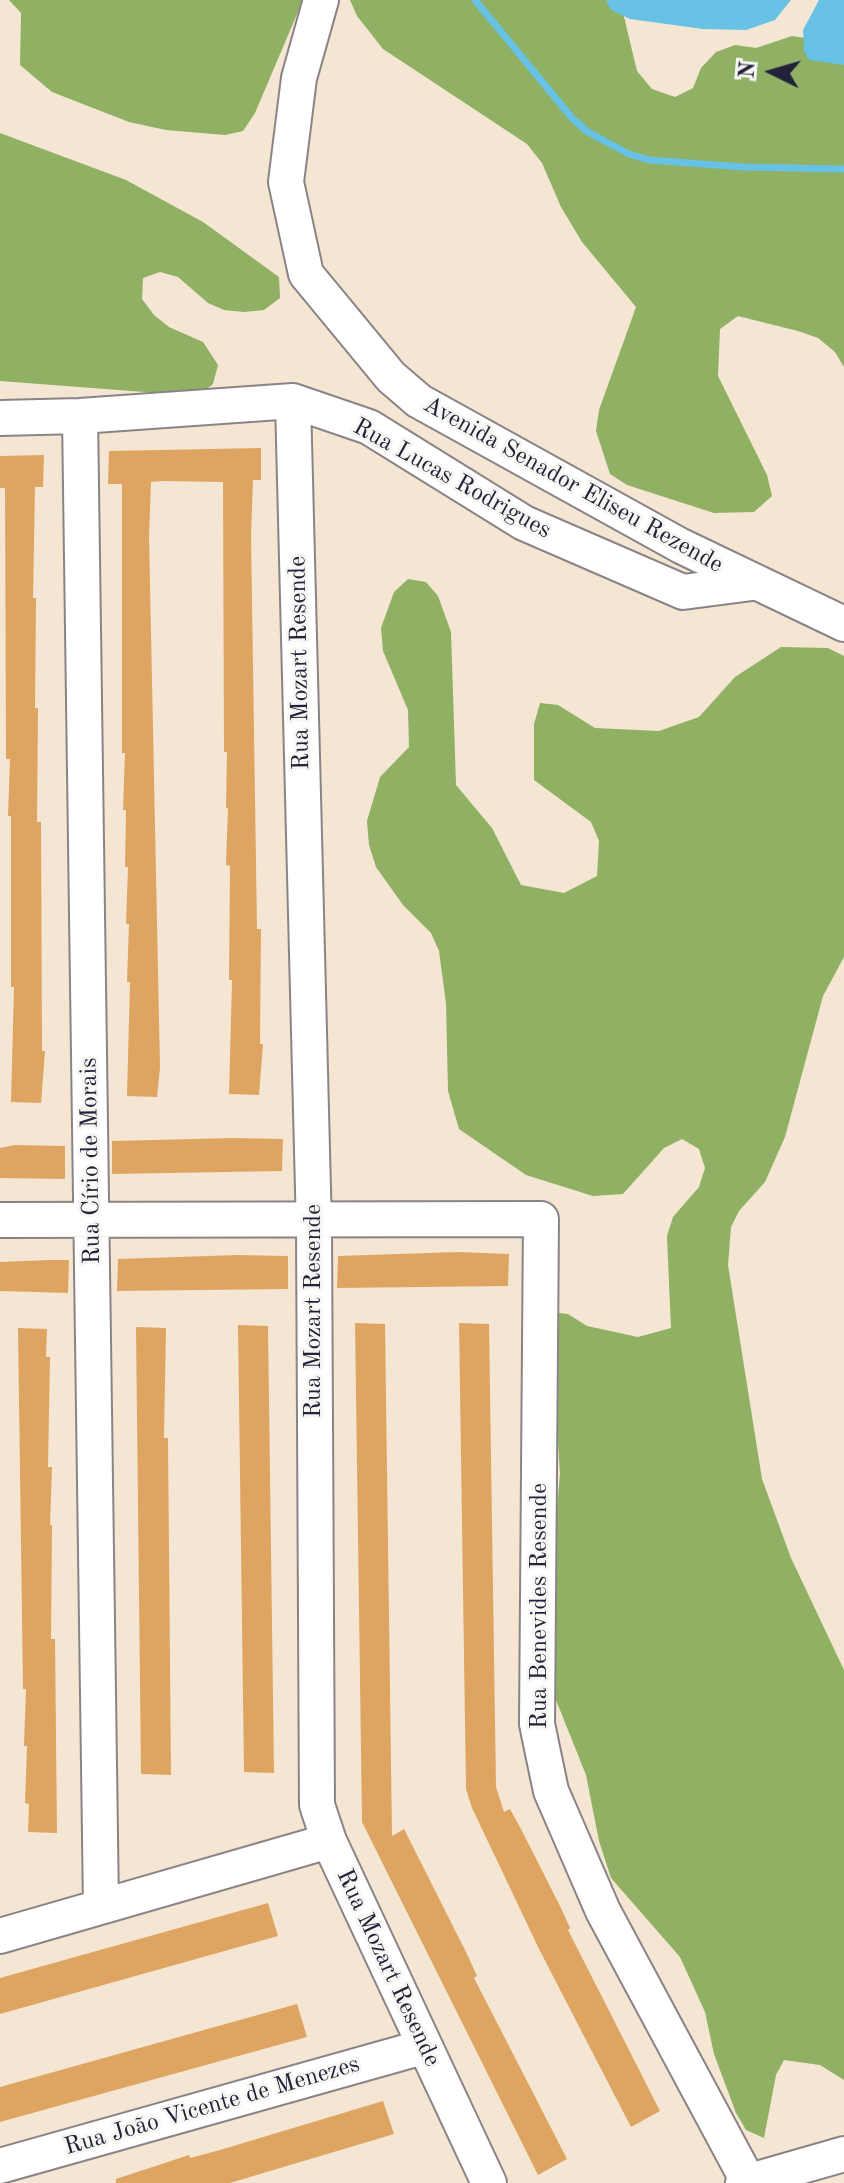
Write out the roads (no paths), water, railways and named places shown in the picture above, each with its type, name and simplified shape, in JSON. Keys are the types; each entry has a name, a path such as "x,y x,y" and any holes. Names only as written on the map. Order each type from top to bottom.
{"street":[{"name":"Avenida Senador Eliseu Rezende","path":"321,0 299,78 286,182 306,274 391,377 419,401 752,583 844,624"},
{"name":"Rua Lucas Rodrigues","path":"0,418 80,416 293,401 369,427 524,523 683,592 752,583"},
{"name":"Rua Mozart Resende","path":"293,401 314,1220 317,1805 329,1841 408,2004 423,2047 489,2183"},
{"name":"Rua Círio de Morais","path":"80,416 101,1906"},
{"name":"Rua Benevides Resende","path":"314,1220 541,1219 537,1724 542,1751 551,1791 603,1911 747,2182"},
{"path":"0,1220 314,1220"},
{"path":"0,1936 329,1841"},
{"name":"Rua João Vicente de Menezes","path":"0,2166 423,2047"},
{"path":"747,2182 844,2154"}],"water":[{"path":"606,0 791,0 775,20 746,30 703,29 630,19 611,10"},
{"path":"819,0 844,0 844,65 809,60 804,51 803,30"}],"waterway":[{"path":"475,0 572,118 588,132 629,154 649,160 743,167 844,169"}]}
